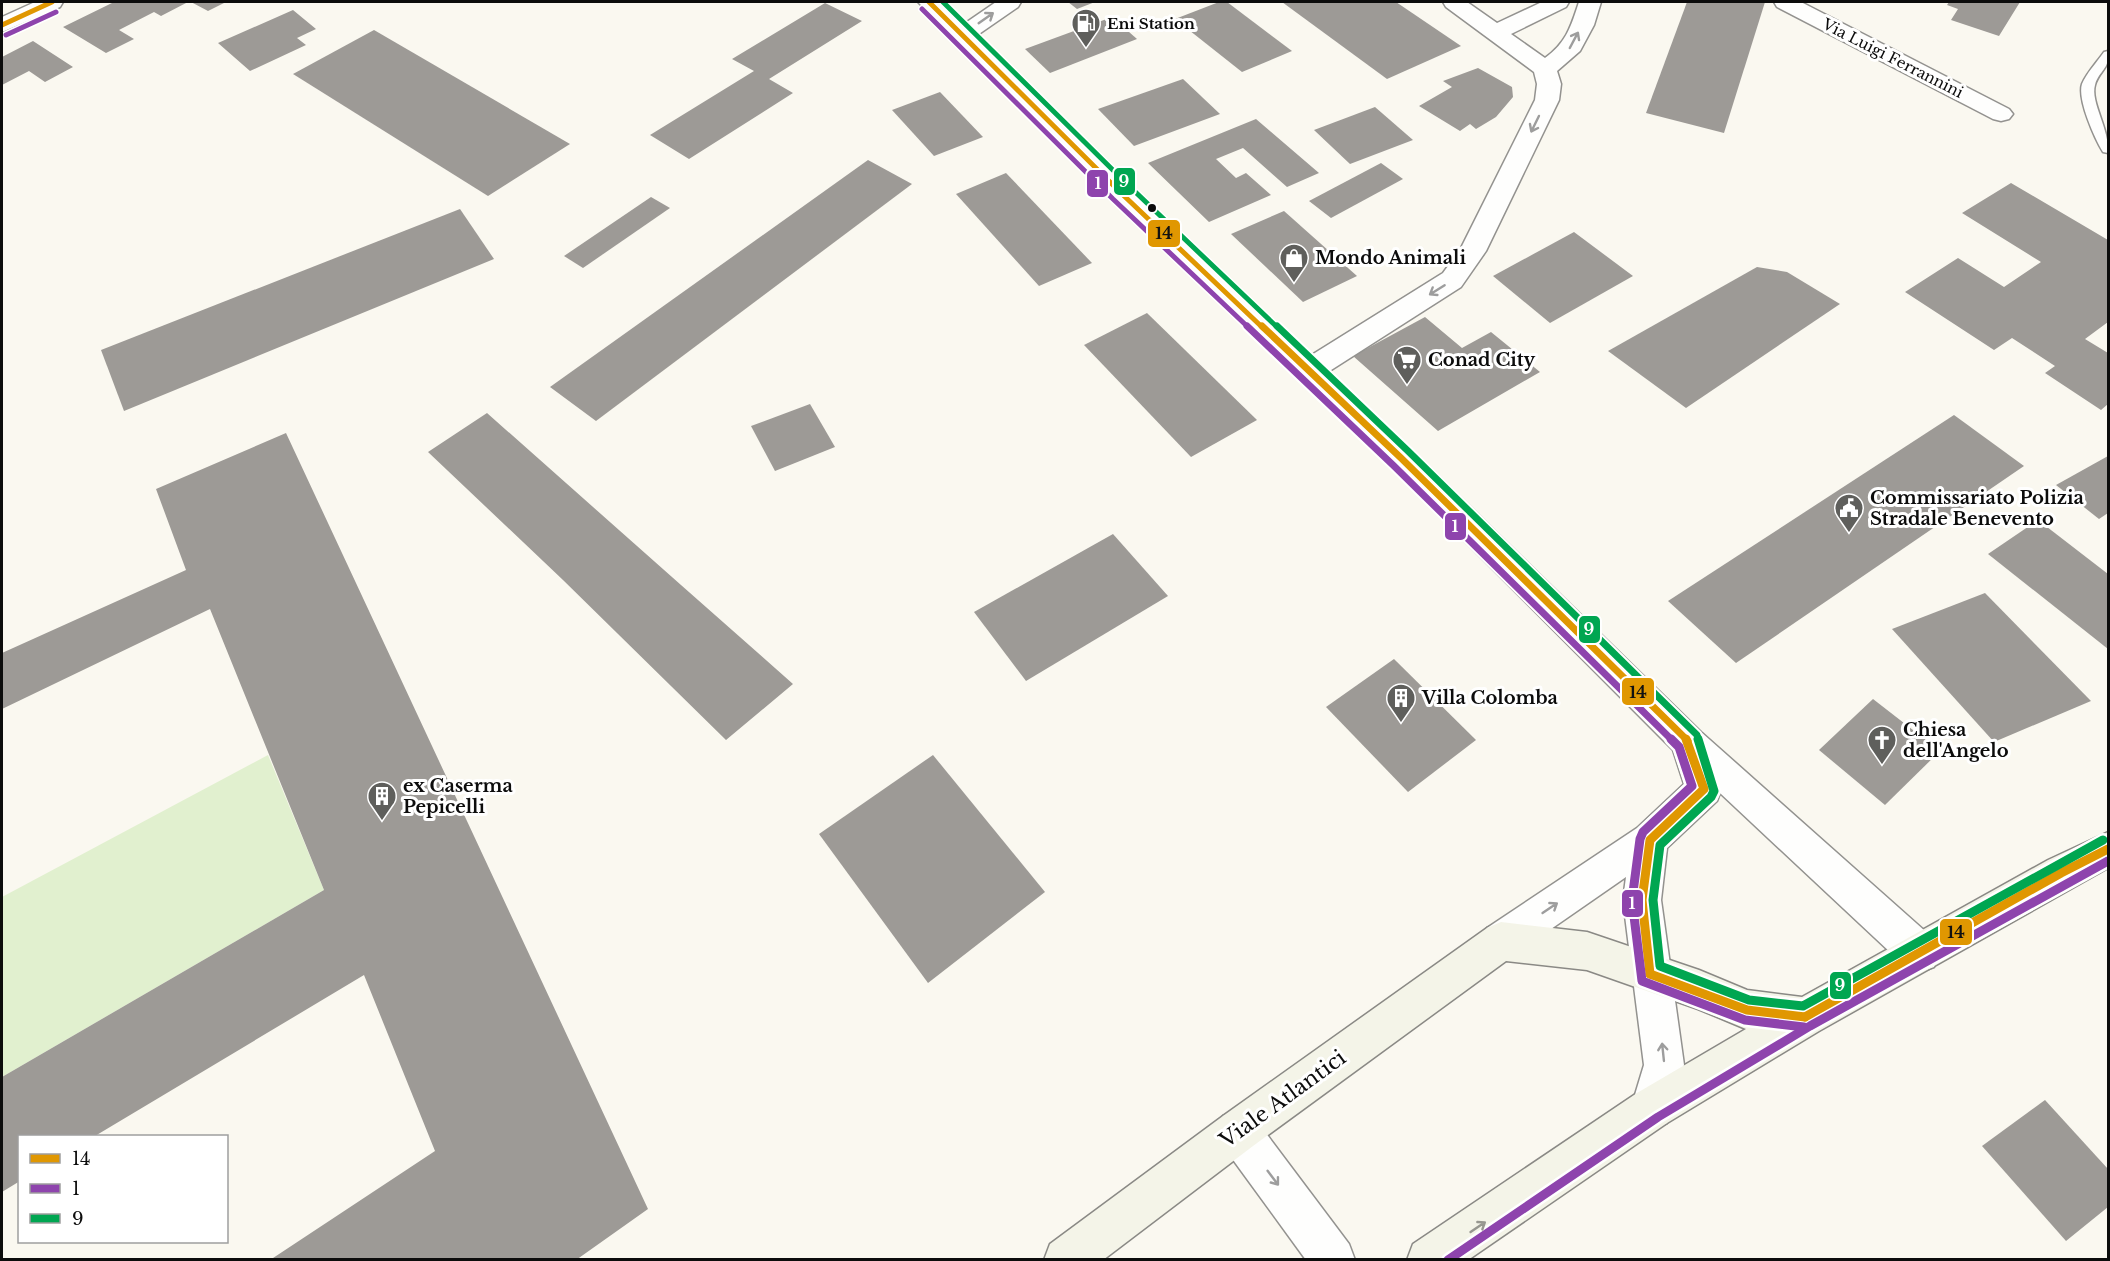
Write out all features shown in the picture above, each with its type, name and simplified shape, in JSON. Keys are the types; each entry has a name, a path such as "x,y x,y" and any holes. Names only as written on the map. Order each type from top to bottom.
{"street":[{"path":"2,25 52,2"},
{"path":"929,2 1120,192 1401,458 1688,741 1920,953"},
{"path":"962,35 1010,2"},
{"path":"1309,370 1452,280 1473,251 1548,100 1549,84 1545,69 1454,2"},
{"path":"1497,32 1558,2"},
{"path":"1545,69 1569,51 1583,24 1590,2"},
{"name":"Via Luigi Ferrannini","path":"1785,2 2001,114"},
{"name":"Viale Atlantici","path":"1066,1260 1238,1131 1501,941 1650,840 1704,789 1688,741"},
{"path":"1650,840 1642,900 1650,974 1659,1018 1664,1065 1652,1108"},
{"path":"1429,1260 1652,1108 1805,1017 2061,873 2109,849"},
{"path":"1501,941 1587,951 1747,1011 1805,1017"},
{"path":"1238,1131 1334,1260"}],"lane":[{"path":"2109,55 2088,85 2090,105 2109,149"}],"green space":[{"path":"268,755 324,890 2,1077 2,897"}],"building":[{"path":"114,2 188,2 161,16 154,12 119,30 134,39 106,53 63,27"},
{"path":"191,2 226,2 208,11"},
{"path":"1068,2 1095,2 1077,9"},
{"path":"1219,2 1227,2 1292,51 1242,72 1175,19"},
{"path":"1282,2 1396,2 1461,46 1387,79"},
{"path":"1687,2 1765,2 1724,133 1646,113"},
{"path":"1949,2 2020,2 1999,36 1951,20 1958,9 1947,5"},
{"path":"825,3 862,21 769,79 793,93 689,159 650,135 754,71 732,59"},
{"path":"293,10 316,29 297,38 306,45 250,71 218,43"},
{"path":"1112,17 1137,39 1050,73 1025,49"},
{"path":"374,30 570,144 488,196 293,74"},
{"path":"33,41 73,67 45,82 29,71 2,85 2,57"},
{"path":"1478,68 1512,87 1513,97 1496,117 1476,129 1470,124 1460,131 1419,106 1452,87 1443,81"},
{"path":"1183,79 1220,114 1134,146 1098,109"},
{"path":"940,92 983,137 934,156 892,110"},
{"path":"1375,107 1413,140 1350,164 1314,130"},
{"path":"1256,119 1319,173 1287,187 1243,148 1216,159 1236,178 1246,173 1271,195 1209,222 1148,163"},
{"path":"868,160 912,184 596,421 550,387"},
{"path":"1381,163 1403,179 1331,218 1309,201"},
{"path":"1006,173 1092,263 1039,286 956,194"},
{"path":"2011,183 2108,240 2108,322 2085,339 2108,353 2108,404 2101,410 2045,373 2055,366 2012,338 1994,350 1905,292 1958,258 2004,287 2041,262 1962,213"},
{"path":"651,197 670,208 583,268 564,256"},
{"path":"460,209 494,259 124,411 101,350"},
{"path":"1284,211 1357,276 1303,302 1231,234"},
{"path":"1574,232 1633,276 1550,323 1493,276"},
{"path":"1757,267 1787,272 1840,304 1686,408 1608,351"},
{"path":"1147,313 1257,420 1191,457 1084,345"},
{"path":"1425,317 1462,348 1491,332 1540,372 1438,431 1353,356"},
{"path":"810,404 835,447 775,471 751,426"},
{"path":"487,413 793,684 726,740 428,452"},
{"name":"Commissariato Polizia Stradale Benevento","path":"1954,415 2024,466 1736,663 1668,601"},
{"name":"ex Caserma Pepicelli","path":"286,433 648,1209 576,1260 270,1260 435,1151 364,975 97,1135 18,1135 18,1182 2,1192 2,1077 324,890 210,609 2,709 2,653 186,570 156,489"},
{"path":"2108,456 2108,513 2099,519 2056,485"},
{"path":"2038,520 2108,574 2108,649 1988,554"},
{"path":"1113,534 1168,596 1026,681 974,612"},
{"path":"1985,593 2091,701 1994,742 1892,629"},
{"name":"Villa Colomba","path":"1394,659 1476,740 1408,792 1326,707"},
{"name":"Chiesa dell'Angelo","path":"1873,699 1940,751 1885,805 1819,750"},
{"path":"933,755 1045,892 928,983 819,834"},
{"path":"2045,1100 2108,1169 2108,1207 2066,1241 1982,1146"}],"transit line":[{"name":"14","path":"2,25 52,2"},
{"name":"14","path":"929,2 1120,192 1401,458 1688,741 1704,789 1650,840 1642,900 1650,974"},
{"name":"9","path":"943,2 1127,184 1408,451 1697,735 1714,791 1711,797 1660,845 1653,900 1660,966 1749,1000 1803,1006 2103,840"},
{"name":"1","path":"922,9 1113,199 1394,466 1679,747 1692,786 1643,832 1640,839 1632,900 1642,981 1745,1020 1804,1027"},
{"name":"1","path":"6,35 56,12"},
{"name":"14","path":"1805,1017 2061,873 2108,849"},
{"name":"1","path":"1448,1260 1658,1117 1810,1026 2108,861"},
{"name":"14","path":"1650,974 1747,1010 1805,1017"}],"place":[{"name":"Eni Station","path":"1086,48"},
{"name":"Mondo Animali","path":"1294,284"},
{"name":"Conad City","path":"1407,386"},
{"name":"Commissariato Polizia Stradale Benevento","path":"1849,534"},
{"name":"Villa Colomba","path":"1401,724"},
{"name":"Chiesa dell'Angelo","path":"1882,766"},
{"name":"ex Caserma Pepicelli","path":"382,822"}]}
